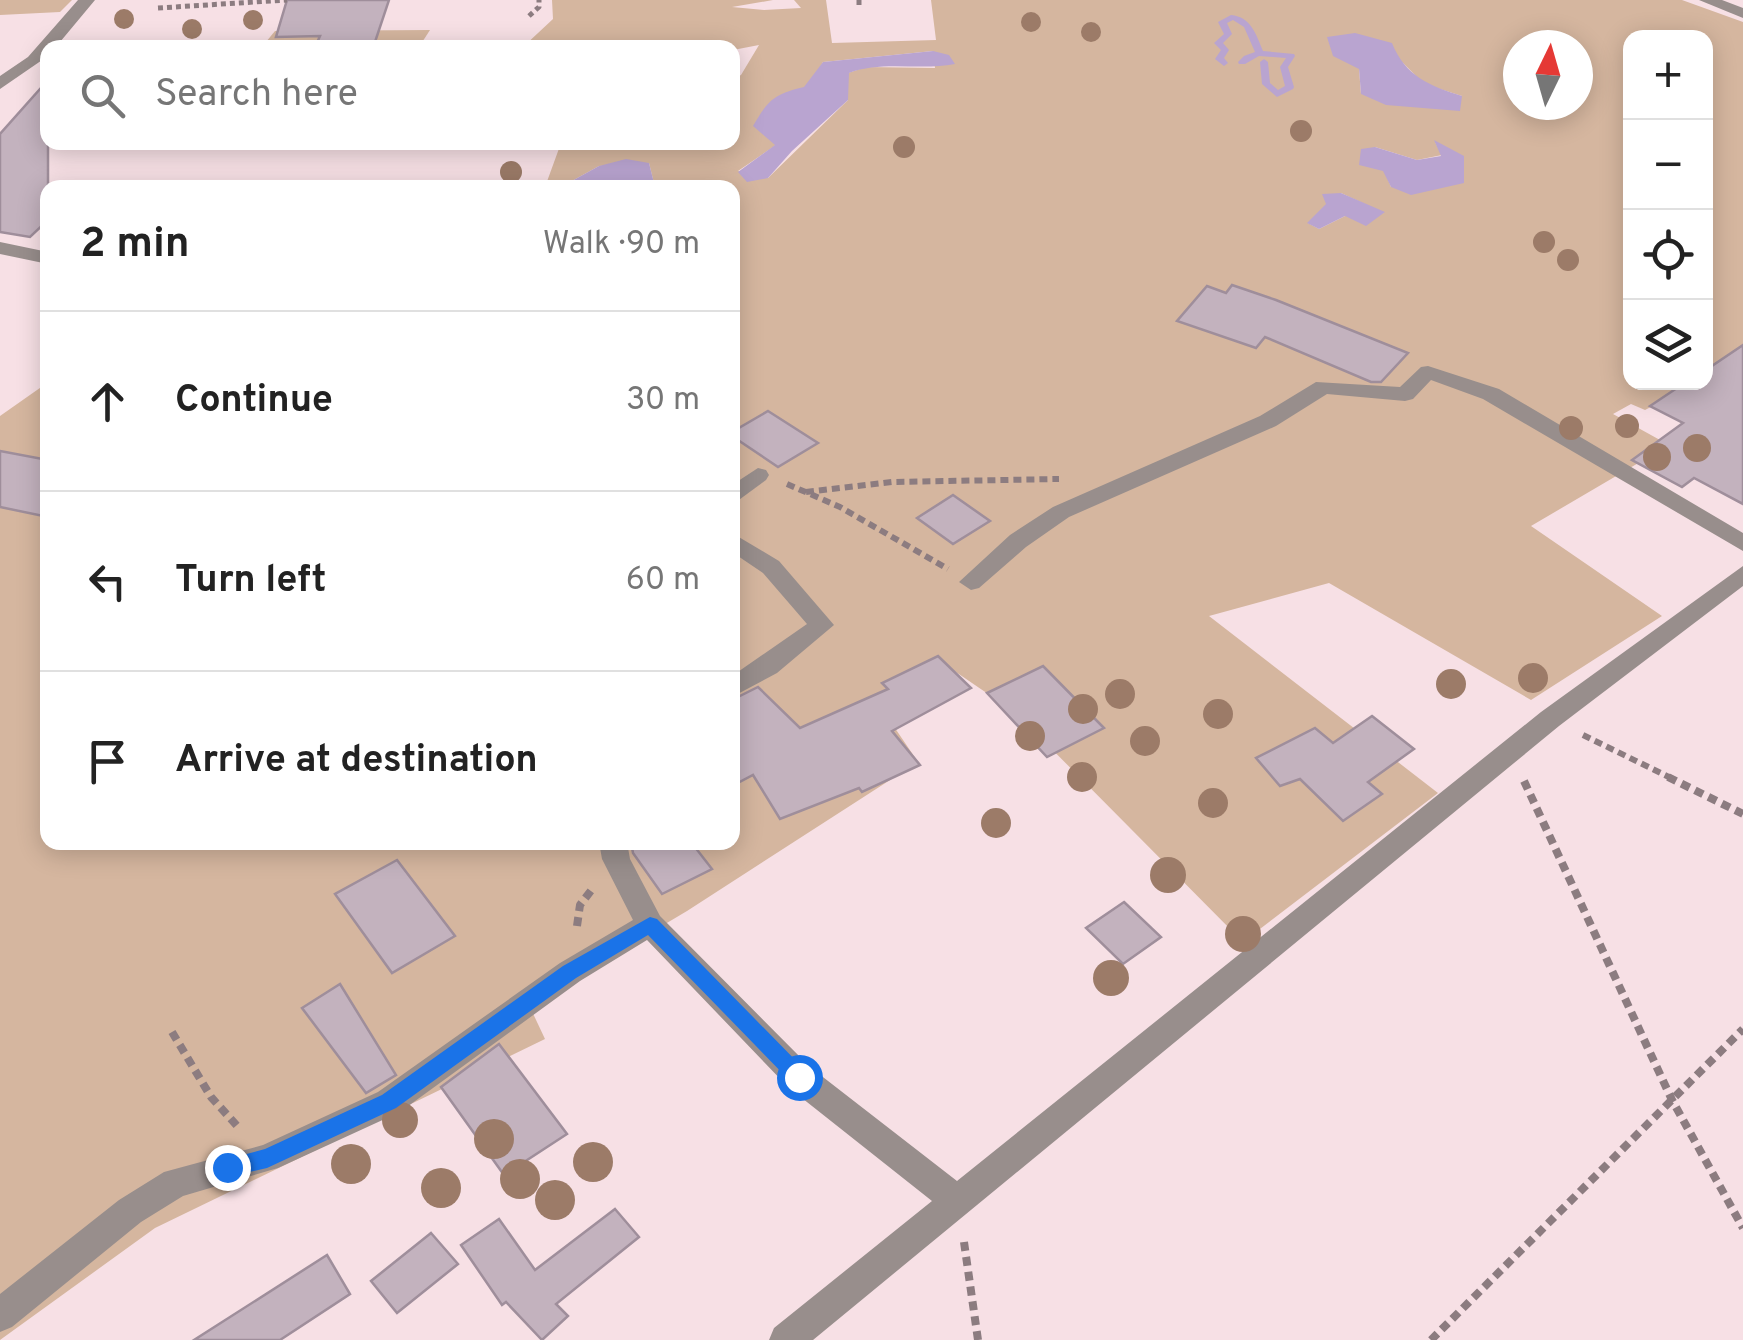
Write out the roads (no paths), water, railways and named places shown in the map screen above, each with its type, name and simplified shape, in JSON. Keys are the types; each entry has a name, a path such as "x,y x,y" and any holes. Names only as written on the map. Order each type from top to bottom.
{"street":[{"path":"52,40 87,0"},
{"path":"1707,0 1743,13"},
{"path":"0,84 40,54"},
{"path":"0,248 40,256"},
{"path":"970,582 1018,541 1061,512 1114,486 1192,458 1268,420 1323,386 1406,394 1428,372 1491,394 1743,543"},
{"path":"740,491 758,475"},
{"path":"740,546 770,567 822,625 768,668 740,684"},
{"path":"786,1340 1510,751 1743,574"},
{"path":"614,851 650,924 799,1077 958,1202"},
{"path":"0,1315 130,1212 175,1183 267,1158 389,1102 570,972 650,924"}],"waterway":[{"path":"1224,63 1219,59 1225,50 1218,43 1228,34 1222,22 1234,17 1248,26 1259,52"},
{"path":"1242,62 1259,53 1291,56 1284,67 1290,87 1277,94 1266,84 1264,62"}]}
